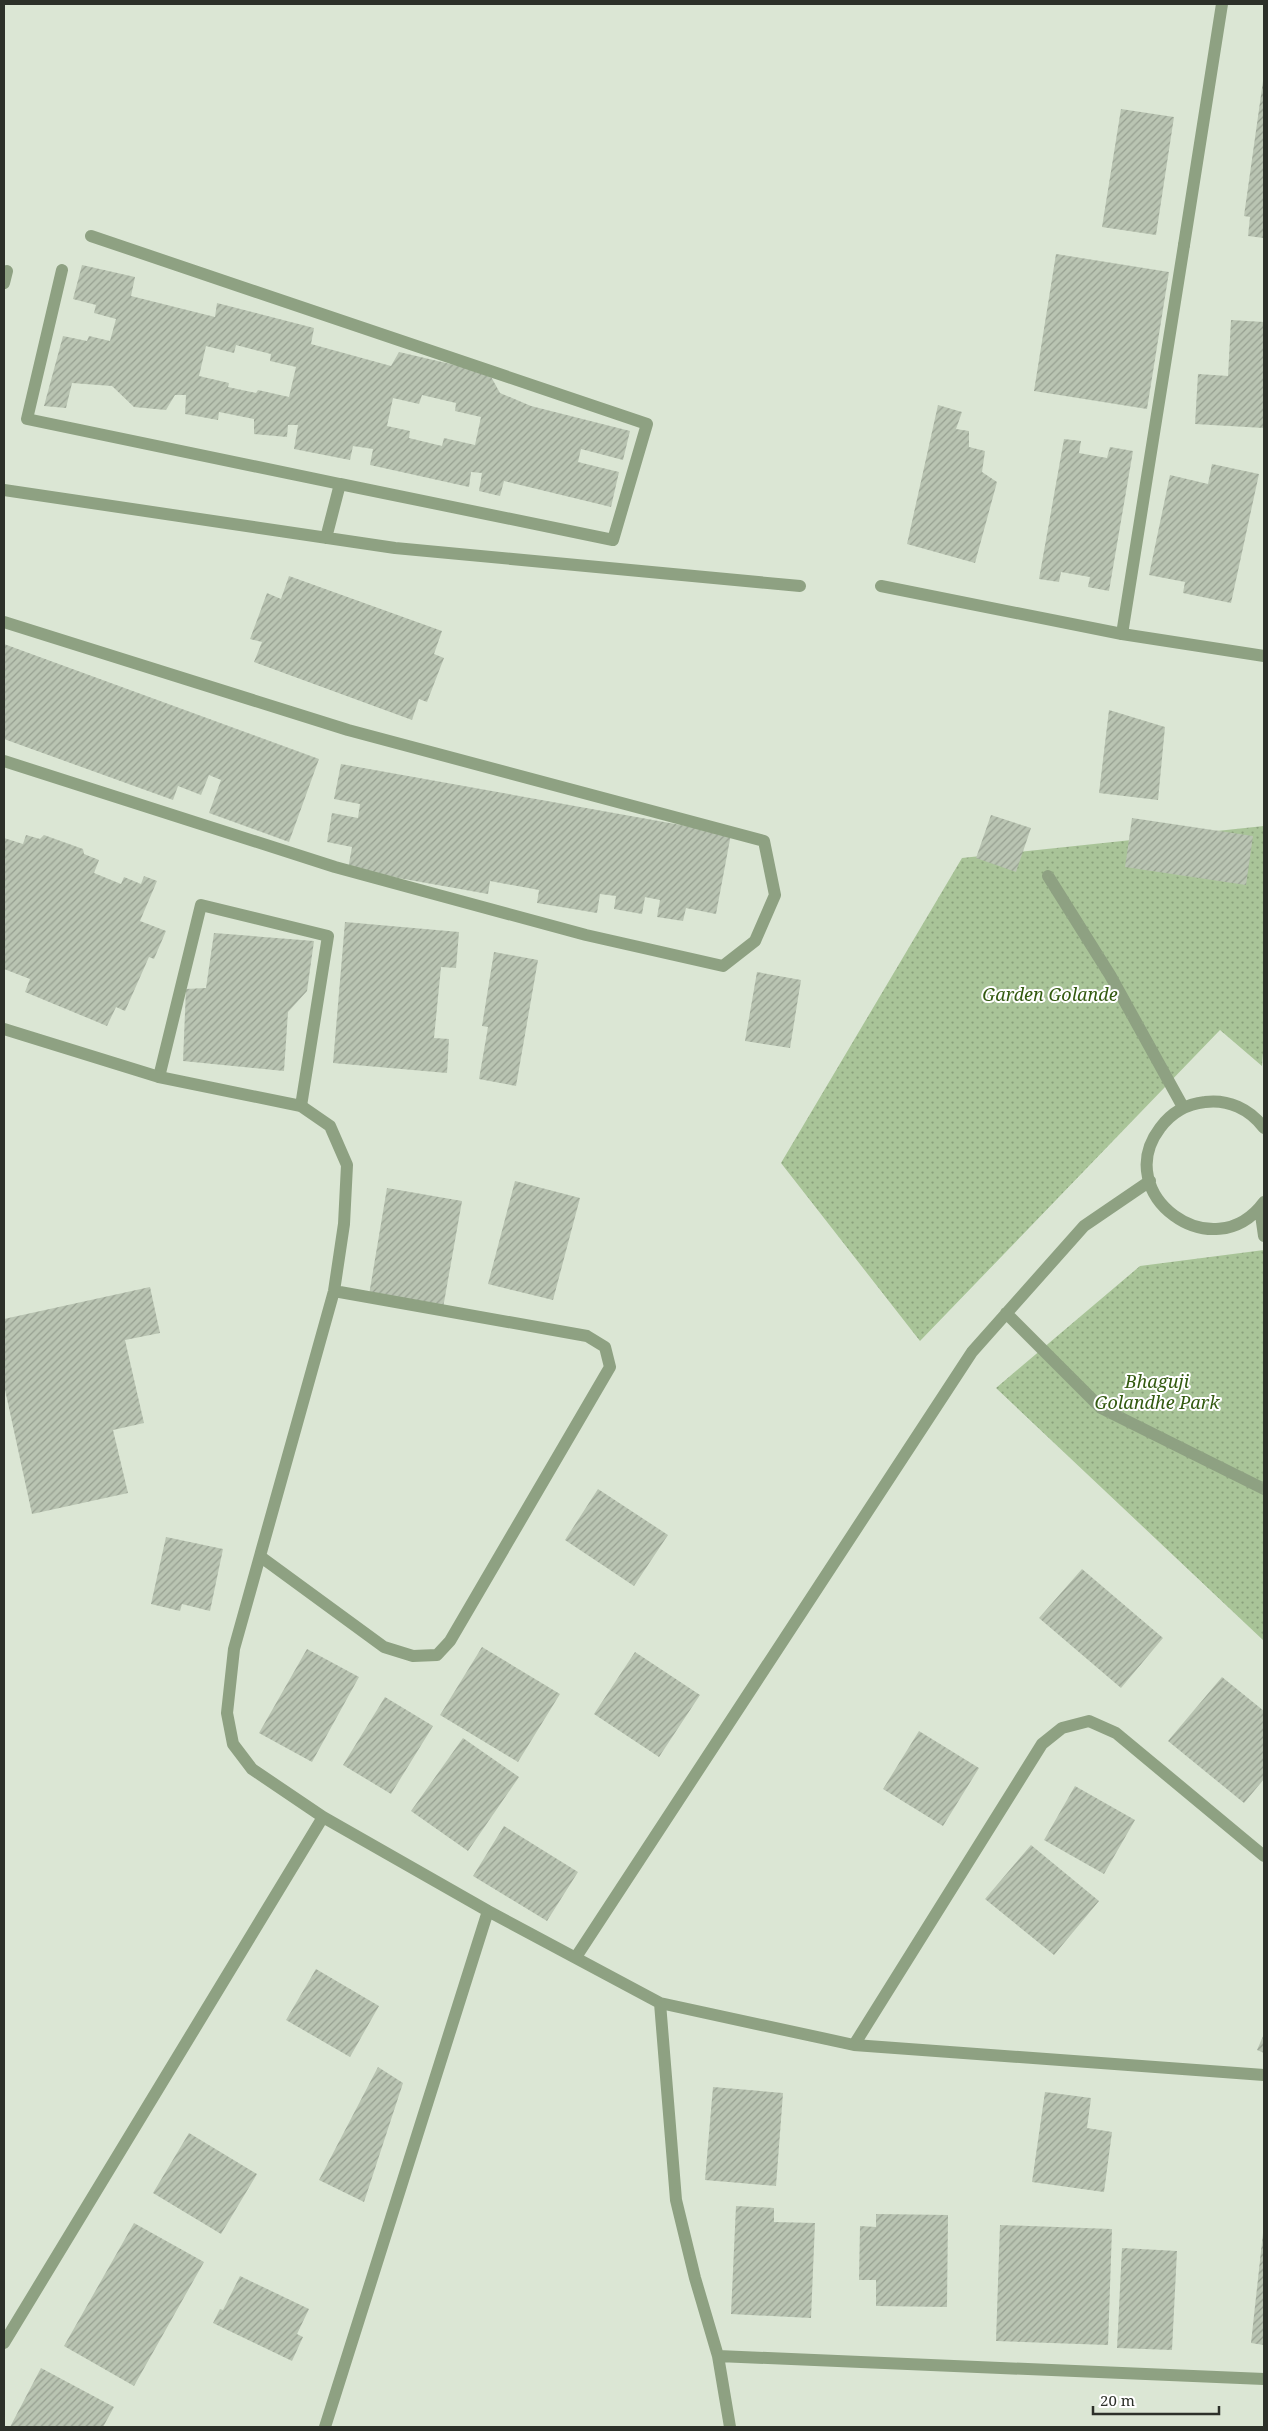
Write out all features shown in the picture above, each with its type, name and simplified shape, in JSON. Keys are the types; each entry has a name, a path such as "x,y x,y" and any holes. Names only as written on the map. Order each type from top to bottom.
{"street":[{"path":"1122,634 1222,4"},
{"path":"62,270 27,419 613,540 647,424 91,236"},
{"path":"326,538 340,484"},
{"path":"4,490 395,548 800,586"},
{"path":"881,586 1122,634 1264,656"},
{"path":"4,622 348,730 764,841 775,895 755,942 723,966 586,935 335,867 4,760"},
{"path":"1048,876 1110,975 1183,1108"},
{"path":"159,1076 201,906 328,936 301,1106"},
{"path":"4,1029 159,1076 301,1106 330,1126 347,1165 344,1224 334,1291 234,1649 227,1714 233,1744 252,1769 324,1817 488,1911 660,2003 854,2045 1264,2075"},
{"path":"1262,1205 1251,1216 1228,1227 1216,1229 1191,1226 1179,1221 1161,1204 1150,1181 1148,1156 1156,1133 1172,1114 1183,1108 1208,1101 1232,1104 1255,1117 1264,1128"},
{"path":"576,1957 972,1352 1084,1226 1150,1181"},
{"path":"1262,1205 1264,1236"},
{"path":"261,1557 384,1647 413,1656 437,1655 450,1641 610,1367 605,1348 587,1336 334,1291"},
{"path":"1006,1313 1101,1408 1264,1489"},
{"path":"854,2045 1042,1744 1062,1728 1089,1721 1116,1733 1264,1856"},
{"path":"4,2343 324,1817"},
{"path":"325,2427 488,1911"},
{"path":"660,2003 676,2200 695,2278 718,2356 730,2427"},
{"path":"718,2356 1264,2379"}],"green space":[{"name":"Garden Golande","path":"1264,826 1264,1040 1262,1066 1220,1030 920,1341 781,1163 962,858"},
{"name":"Bhaguji Golandhe Park","path":"1264,1250 1264,1641 996,1388 1140,1266"}],"building":[{"path":"1263,81 1264,238 1248,236 1250,217 1244,216"},
{"path":"1121,109 1174,117 1156,235 1102,227"},
{"path":"1056,254 1169,272 1147,409 1034,391"},
{"path":"82,265 135,277 131,296 215,317 217,303 314,328 311,344 391,366 399,352 489,373 500,393 531,406 630,431 623,460 581,449 578,462 619,472 611,507 504,481 500,496 479,491 482,473 471,472 469,487 370,465 373,449 353,446 350,460 294,449 298,425 288,425 287,437 254,434 254,419 219,412 218,420 185,414 186,395 175,395 166,410 134,407 112,386 72,383 66,408 44,406 63,336 87,341 89,336 110,341 116,319 94,313 96,305 73,299","holes":["236,345 271,354 270,361 296,367 289,397 258,390 256,393 228,387 229,383 199,376 206,346 234,353","422,395 456,403 455,411 481,417 475,445 444,438 442,446 409,438 410,431 387,426 393,398 419,404"]},
{"path":"1231,320 1264,322 1264,428 1195,424 1198,374 1228,376"},
{"path":"938,405 962,412 956,429 969,431 969,447 985,451 982,472 997,482 975,563 907,544"},
{"path":"1064,439 1081,441 1079,453 1107,458 1110,447 1133,451 1109,591 1088,587 1090,577 1061,572 1059,582 1039,579"},
{"path":"1212,464 1259,474 1231,603 1183,593 1185,582 1149,575 1170,475 1208,484"},
{"path":"289,576 442,631 434,654 444,658 427,702 419,699 412,720 254,662 262,642 250,639 267,593 281,599"},
{"path":"4,644 319,759 289,842 209,813 221,780 209,775 201,795 178,786 173,800 4,739"},
{"path":"1109,710 1165,727 1158,800 1099,793"},
{"path":"341,764 731,834 716,914 686,908 683,921 657,917 660,900 645,897 642,914 614,909 616,896 600,894 597,913 537,903 539,890 490,881 488,894 348,869 352,847 327,842 332,813 358,818 360,804 334,799"},
{"path":"991,815 1031,828 1016,872 976,858"},
{"path":"1132,818 1253,836 1246,885 1125,867"},
{"path":"26,835 40,839 44,835 83,849 84,854 99,860 94,873 121,884 124,877 141,884 144,876 157,881 140,921 166,931 154,959 149,957 125,1011 116,1007 107,1026 25,992 30,979 4,969 4,838 23,844"},
{"path":"345,922 459,932 456,968 441,967 434,1038 449,1039 447,1073 333,1063"},
{"path":"214,933 314,941 307,991 288,1012 284,1071 183,1061 186,989 206,988"},
{"path":"494,952 538,960 516,1086 479,1079 488,1027 482,1026"},
{"path":"757,972 801,980 790,1048 745,1041"},
{"path":"515,1181 580,1198 553,1300 488,1284"},
{"path":"387,1188 462,1201 443,1308 369,1295"},
{"path":"150,1287 160,1333 125,1340 144,1423 113,1430 128,1493 32,1514 4,1385 4,1319"},
{"path":"598,1489 668,1535 634,1586 565,1540"},
{"path":"166,1537 223,1549 210,1611 182,1604 180,1611 151,1604"},
{"path":"1082,1569 1163,1638 1121,1688 1039,1618"},
{"path":"482,1647 560,1694 518,1762 440,1715"},
{"path":"307,1649 359,1677 312,1762 259,1733"},
{"path":"635,1652 700,1695 659,1757 594,1714"},
{"path":"1222,1677 1264,1711 1264,1779 1244,1803 1168,1741"},
{"path":"385,1697 433,1726 391,1794 343,1765"},
{"path":"919,1731 979,1768 943,1826 883,1789"},
{"path":"463,1738 519,1777 468,1851 411,1811"},
{"path":"1075,1786 1135,1820 1104,1874 1044,1840"},
{"path":"504,1826 578,1872 547,1921 473,1876"},
{"path":"1031,1845 1099,1901 1054,1955 985,1899"},
{"path":"316,1969 379,2006 350,2057 286,2020"},
{"path":"1264,2034 1264,2053 1257,2050"},
{"path":"378,2067 403,2083 364,2202 319,2180"},
{"path":"713,2087 783,2093 776,2186 705,2180"},
{"path":"1045,2092 1091,2098 1087,2128 1112,2132 1104,2192 1032,2182"},
{"path":"189,2133 257,2174 221,2234 153,2193"},
{"path":"736,2206 774,2208 774,2222 815,2223 811,2318 731,2314"},
{"path":"876,2214 948,2215 947,2307 876,2306 876,2280 859,2280 860,2226 876,2227"},
{"path":"134,2223 204,2262 134,2386 64,2346"},
{"path":"1000,2225 1112,2229 1108,2345 996,2341"},
{"path":"1264,2233 1264,2345 1251,2343"},
{"path":"1122,2248 1177,2251 1172,2350 1117,2348"},
{"path":"240,2276 309,2309 297,2334 303,2337 292,2361 213,2323 220,2309 223,2310"},
{"path":"41,2368 114,2407 103,2427 10,2427"}]}
